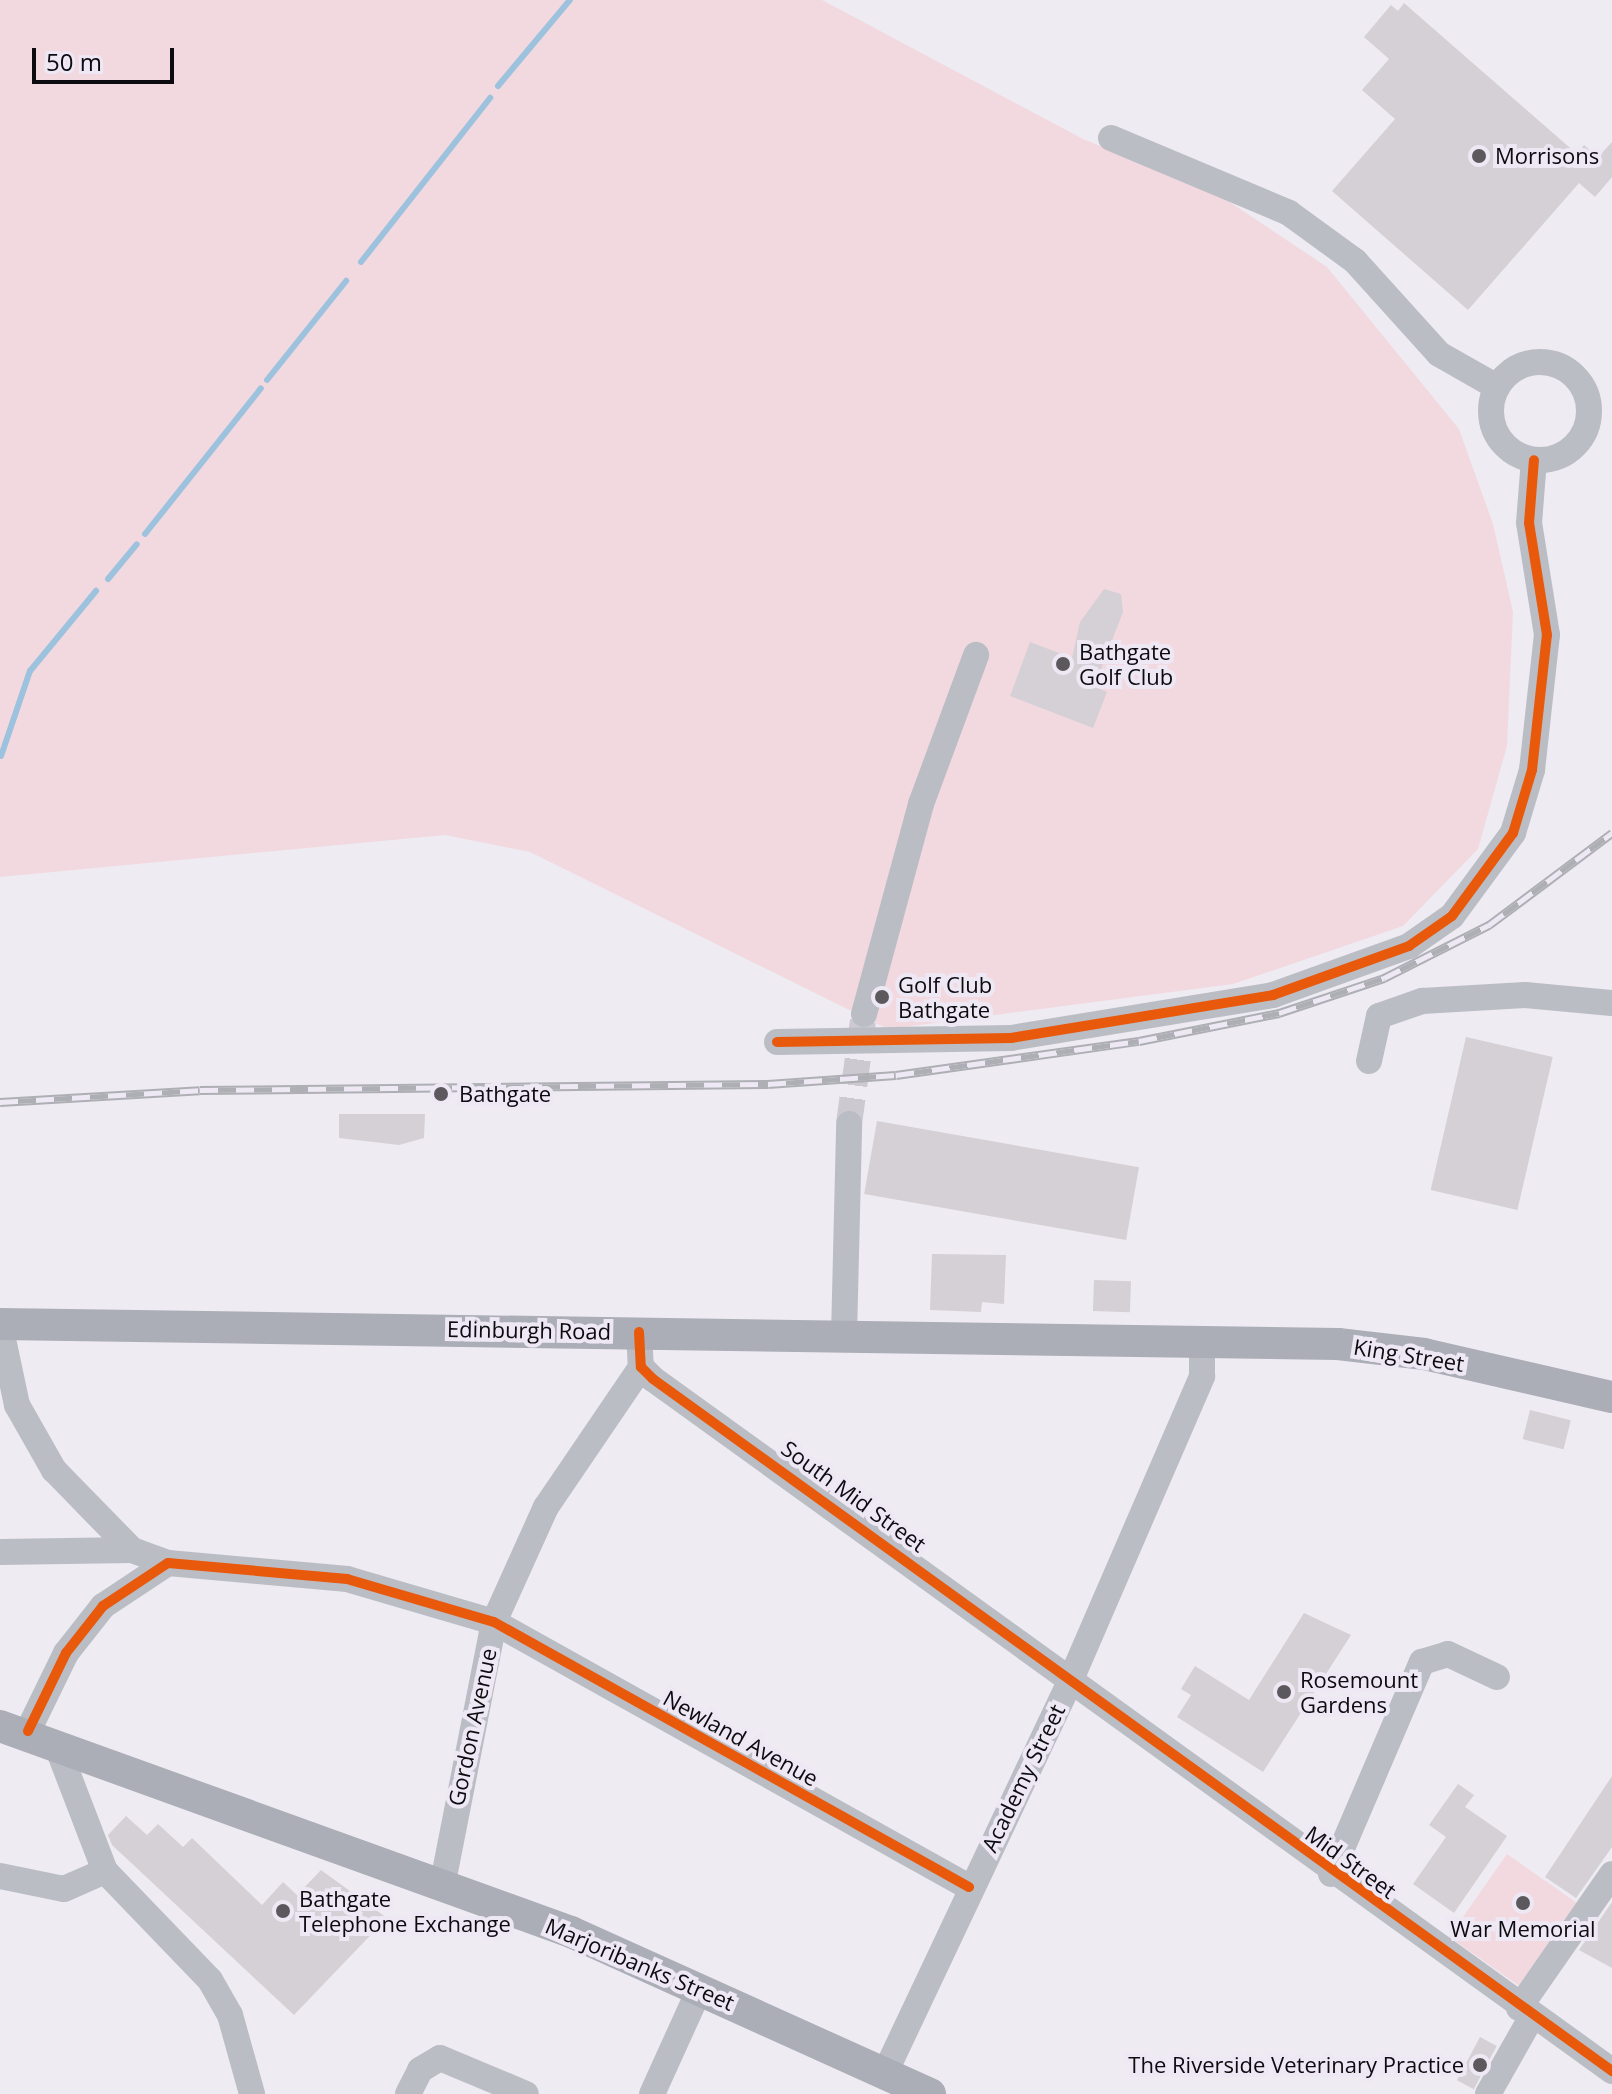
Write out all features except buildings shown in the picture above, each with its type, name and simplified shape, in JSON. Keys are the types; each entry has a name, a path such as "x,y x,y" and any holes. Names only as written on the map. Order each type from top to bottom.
{"main road":[{"name":"Edinburgh Road","path":"0,1324 639,1332 1202,1345"},
{"name":"King Street","path":"1202,1345 1362,1345 1612,1397"},
{"name":"Marjoribanks Street","path":"14,1729 442,1887 700,1988 930,2094"}],"street":[{"path":"1111,138 1289,213 1364,270 1439,354 1497,387"},
{"path":"1554,364 1586,392 1601,424 1562,455 1534,460 1496,434 1497,387 1521,365 1554,364"},
{"path":"777,1042 1011,1038 1273,995 1374,962 1452,916 1513,833 1532,770 1547,635 1529,523 1534,460"},
{"path":"864,1014 921,804 976,655"},
{"path":"1369,1061 1379,1016 1422,1001 1525,995 1612,1003"},
{"path":"844,1336 849,1124"},
{"path":"0,1324 17,1405 42,1450 69,1490 132,1550"},
{"path":"639,1332 641,1367"},
{"name":"Academy Street","path":"884,2075 969,1887 1072,1677 1202,1376 1202,1345"},
{"name":"Gordon Avenue","path":"442,1887 494,1622 546,1507 641,1367"},
{"name":"South Mid Street","path":"641,1367 1072,1677"},
{"path":"0,1552 132,1550"},
{"name":"Newland Avenue","path":"132,1550 168,1563 347,1579 494,1622 969,1887"},
{"path":"14,1729 66,1653 103,1606 168,1563"},
{"path":"1331,1874 1422,1662 1448,1654 1485,1677"},
{"name":"Mid Street","path":"1072,1677 1331,1874 1525,2013 1612,2071"},
{"path":"57,1746 105,1871 210,1980 230,2015 252,2094"},
{"path":"0,1876 64,1889 105,1871"},
{"path":"1488,2094 1525,2013 1612,1874"},
{"path":"652,2094 700,1988"},
{"path":"408,2094 420,2070 440,2058 526,2094"}],"shaded area":[{"path":"0,0 822,0 1083,139 1216,193 1327,267 1459,429 1493,524 1513,612 1507,746 1478,849 1403,926 1233,984 888,1029 530,852 445,835 0,877"},
{"path":"1507,1854 1577,1903 1519,1985 1449,1937"}],"waterway":[{"path":"498,86 570,0"},
{"path":"361,262 490,98"},
{"path":"267,380 346,281"},
{"path":"145,534 261,388"},
{"path":"108,579 137,544"},
{"path":"1,756 30,671 96,591"}],"tunnel":[{"path":"849,1124 863,1020"}],"railway":[{"path":"0,1102 200,1090 768,1084 896,1075 1139,1041 1279,1013 1384,978 1489,925 1612,833"}],"cycle path":[{"path":"777,1042 1011,1038 1273,995 1409,946 1452,916 1513,833 1532,770 1547,635 1529,523 1534,460"},
{"path":"639,1332 641,1367 653,1379 1612,2071"},
{"path":"28,1731 66,1653 103,1606 168,1563 347,1579 494,1622 969,1887"}],"place":[{"name":"Morrisons","path":"1479,156"},
{"name":"Bathgate Golf Club","path":"1063,664"},
{"name":"Golf Club Bathgate","path":"882,997"},
{"name":"Bathgate","path":"441,1094"},
{"name":"Rosemount Gardens","path":"1284,1692"},
{"name":"War Memorial","path":"1523,1903"},
{"name":"Bathgate Telephone Exchange","path":"283,1911"},
{"name":"The Riverside Veterinary Practice","path":"1480,2065"}]}
